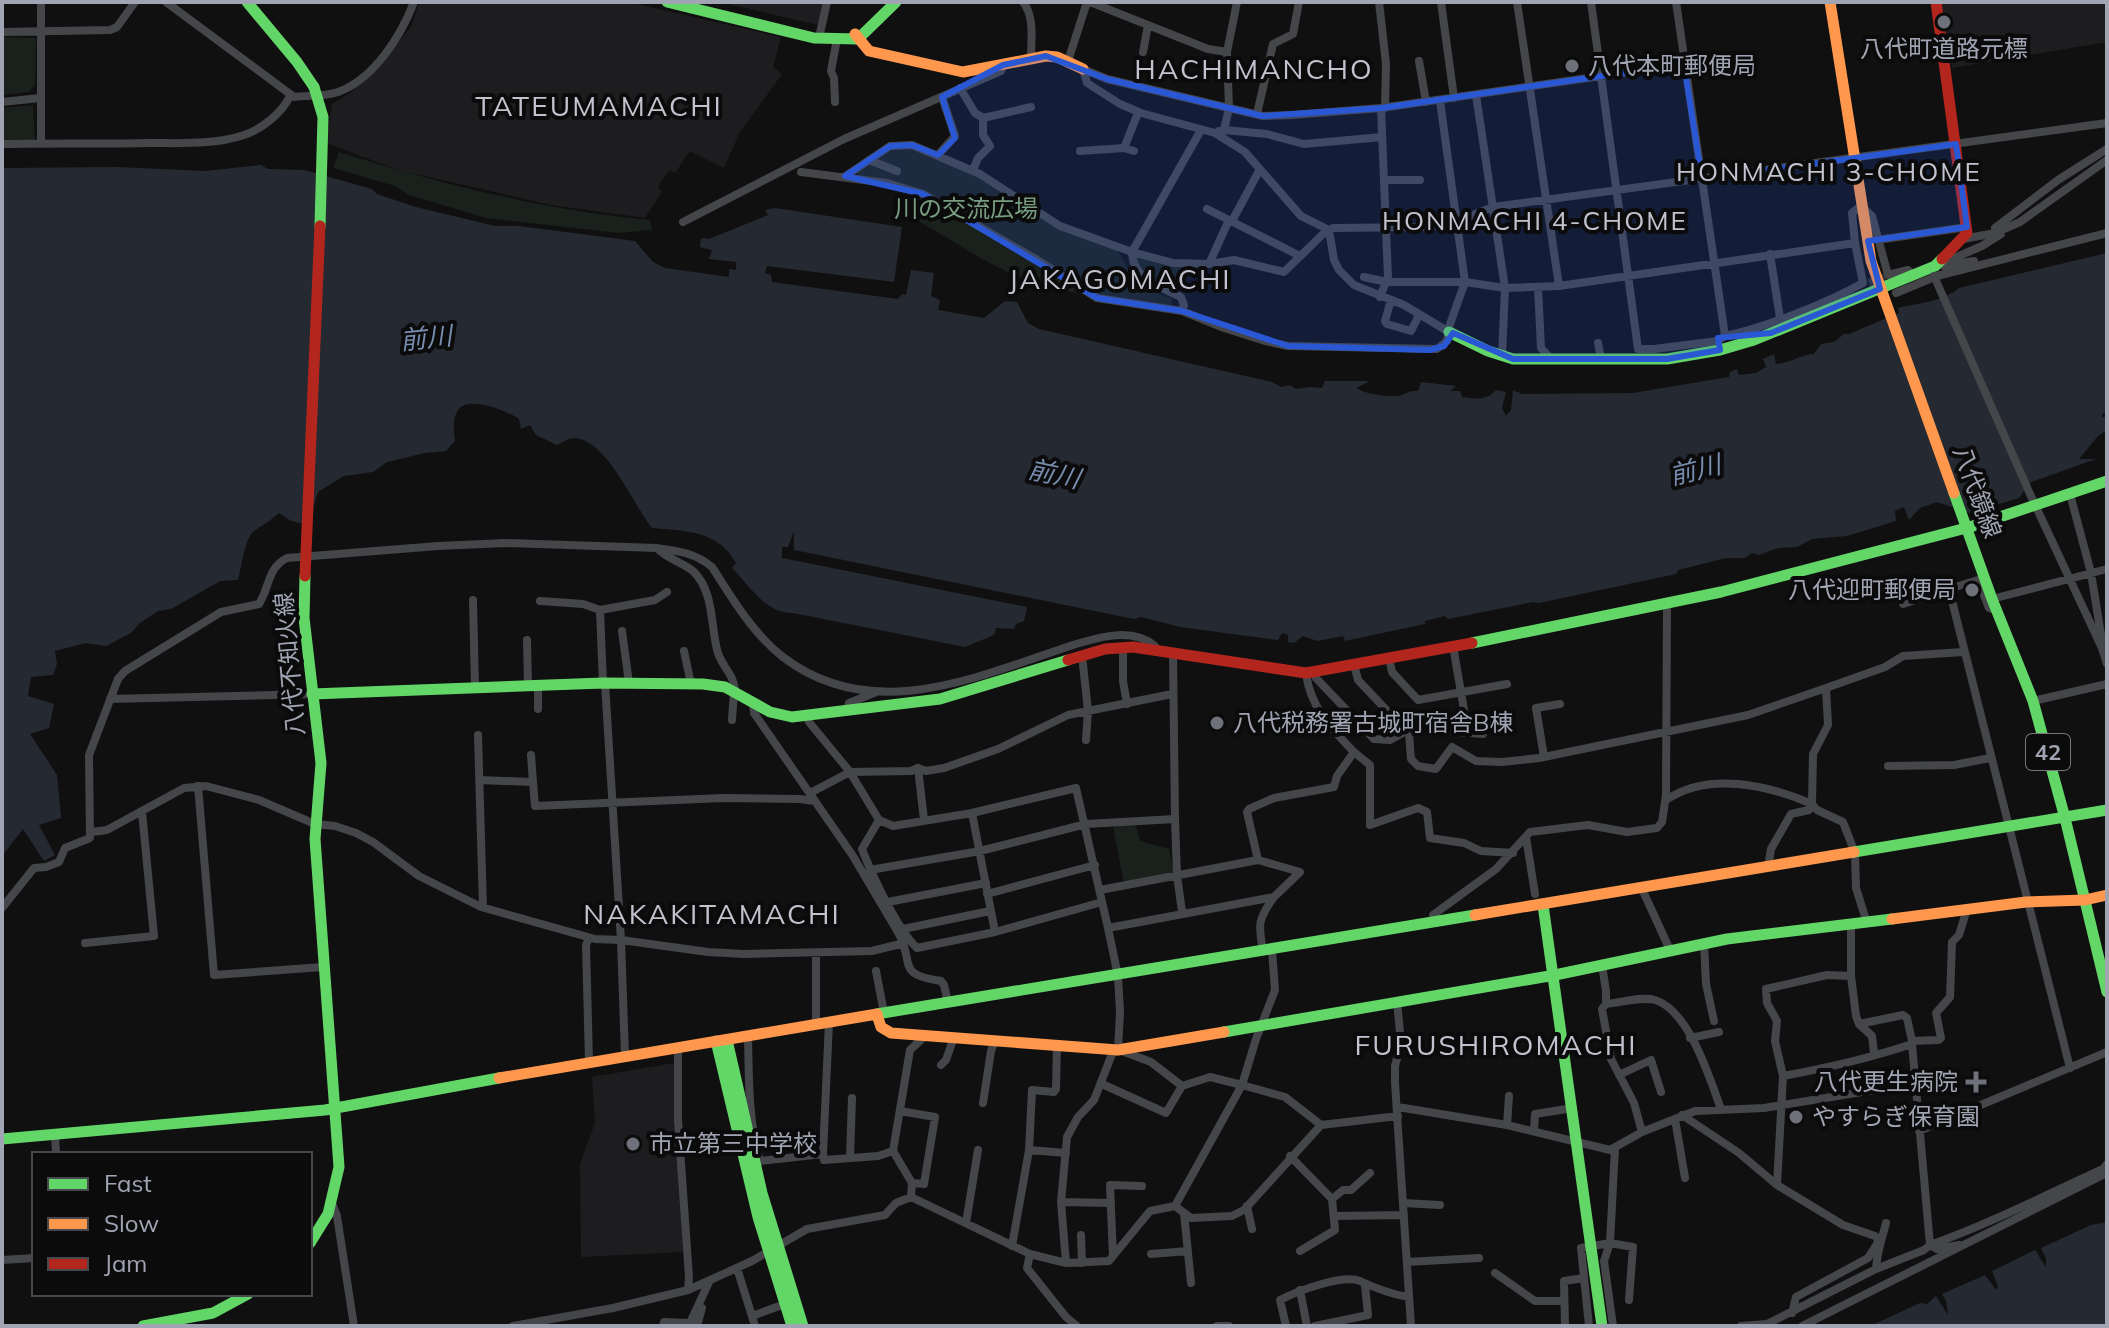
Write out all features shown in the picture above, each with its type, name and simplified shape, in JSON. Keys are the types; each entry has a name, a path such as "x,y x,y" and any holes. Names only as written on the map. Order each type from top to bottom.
{"street":[{"path":"41,2 41,144"},
{"path":"2,32 110,30 117,27 135,2"},
{"path":"166,2 290,96 336,93 373,69 399,32 414,2"},
{"name":"八代不知火線","path":"247,2 314,87 323,117 304,618 321,763 315,824 339,1167 332,1203 314,1232"},
{"path":"667,2 814,38 837,39 856,35 896,2"},
{"path":"687,2 820,33 856,35 869,51 963,72 1046,56 1068,61 1107,79 1257,114 1305,115 1383,108 1684,64"},
{"path":"820,33 827,2"},
{"path":"856,35 886,2"},
{"path":"1023,2 1030,10 1031,17 1031,58"},
{"path":"1068,61 1088,2 1208,49 1227,52"},
{"path":"1219,132 1229,108 1227,52 1237,2"},
{"path":"1257,114 1273,44 1293,34 1299,2"},
{"path":"1379,2 1386,64 1382,137 1387,228 1387,282 1380,297"},
{"path":"1441,2 1454,98"},
{"path":"1517,2 1559,286"},
{"path":"1591,2 1639,350 1721,342 1771,333 1878,284"},
{"path":"1676,2 1714,262 1721,342"},
{"name":"八代鏡線","path":"1830,2 1871,261 1994,605 2033,701 2107,992"},
{"path":"1933,270 1966,233 1936,2"},
{"path":"1143,52 1148,25"},
{"path":"835,102 831,71 837,39"},
{"path":"1419,61 1426,102"},
{"path":"683,222 844,139 1001,71 1003,65"},
{"path":"1083,69 1087,83 1094,89 1138,113 1201,130 1267,134 1304,144 1382,137"},
{"path":"960,88 975,113 983,118 1031,107"},
{"path":"1476,95 1505,288 1502,356"},
{"path":"2,144 190,143 223,140 246,135 268,122 290,96"},
{"path":"938,155 955,136 942,97"},
{"path":"2,102 40,98"},
{"path":"801,172 887,183 923,194 1097,298 1182,311 1237,333 1288,346 1430,350 1444,346 1465,282 1440,101"},
{"path":"1124,148 1138,113"},
{"path":"973,170 978,158 990,146 983,135 983,118"},
{"path":"1219,132 1245,152 1301,216 1329,230 1456,222 1493,207 2107,123"},
{"path":"1182,311 1184,305 1181,297 1140,275 1132,260 1132,252 1201,130"},
{"path":"841,179 890,146 903,144 973,170 1060,226 1173,263 1209,264 1234,260 1284,272 1329,230"},
{"path":"1080,151 1124,148 1134,151"},
{"path":"1877,240 1992,229 2058,180 2107,149"},
{"path":"869,160 897,171"},
{"path":"1933,270 1982,246 2107,160"},
{"path":"1209,264 1259,171"},
{"path":"1384,180 1420,180"},
{"path":"1861,206 1872,216 1877,240 1878,284 1855,243 1852,213 1861,206"},
{"path":"1207,209 1300,256"},
{"path":"1966,233 1995,233 2014,225"},
{"path":"1329,230 1334,260 1354,285 1404,305 1449,332 1513,359 1667,359 1878,284 1976,261"},
{"path":"1896,293 1937,276 2107,233"},
{"path":"1364,277 1387,282 1465,282 1505,288 1559,286 1855,243"},
{"path":"1770,254 1780,318"},
{"path":"1933,270 2107,664"},
{"path":"1538,287 1541,348 1552,360"},
{"path":"1391,300 1385,321 1387,324 1411,331 1419,315"},
{"path":"1743,333 1771,333"},
{"path":"1598,343 1601,359"},
{"path":"110,699 604,683 691,684 725,687 770,712 792,717 940,699 1082,655 1123,647 1310,672 1667,605 2038,506 2107,481"},
{"path":"2070,494 2091,573 2102,648"},
{"path":"99,832 89,755 113,687 125,671 221,612 259,604 272,571 277,563 287,558 505,543 680,551 712,567 758,633 782,656 807,673 849,690 875,693 920,690 973,678 1108,635 1144,640 1155,646 1155,650"},
{"path":"657,548 668,558 693,571 702,584 713,618 719,657 734,680 732,720"},
{"path":"1903,604 1978,580 1989,608 2107,569"},
{"path":"1949,589 2070,1068"},
{"path":"540,601 583,604 600,610 655,600 667,592"},
{"path":"473,600 475,688"},
{"path":"1435,923 1433,915 1496,869 1530,832 1588,825 1627,832 1657,828 1662,822 1666,800 1667,605"},
{"path":"600,610 621,940 625,1056"},
{"path":"622,631 629,683"},
{"path":"527,640 538,709"},
{"path":"1453,646 1468,733"},
{"path":"1123,647 1127,704"},
{"path":"684,651 691,684"},
{"path":"1354,664 1358,680 1409,734 1411,759 1418,766 1436,769 1452,747 1476,761 1502,762 1544,757 1748,715 1885,667 1903,656 1963,652"},
{"path":"1173,653 1175,819 1182,912"},
{"path":"1082,655 1088,711 1086,740"},
{"path":"1389,658 1392,672 1418,700 1507,684"},
{"path":"1310,672 1374,739 1390,740 1406,731"},
{"path":"1310,672 1308,690 1318,712 1370,765 1370,825 1418,808 1427,812 1430,838 1464,843 1481,851 1513,853"},
{"path":"2033,701 2107,684"},
{"path":"1768,867 1771,849 1791,814 1809,810 1812,804 1813,754 1828,725 1826,688"},
{"path":"847,711 849,703 875,693"},
{"path":"531,755 535,806 723,798 799,799 813,797 850,772 944,768 998,749 1068,715 1172,694"},
{"path":"753,703 754,713 853,856 904,943 909,969 920,978 941,981 948,1002"},
{"path":"1544,757 1536,708 1560,704"},
{"path":"807,716 850,772 879,820 893,826 972,813 1076,788 1118,976 1118,1050"},
{"path":"1446,731 1483,734"},
{"path":"478,735 483,907"},
{"path":"1258,860 1247,812 1249,809 1274,798 1334,787 1337,776 1354,752"},
{"path":"1888,766 1954,765 1990,758"},
{"path":"918,768 924,820"},
{"path":"480,780 533,782"},
{"path":"1666,800 1678,792 1699,787 1755,784 1812,804 1817,810 1843,822 1855,853 1856,888 1867,923"},
{"path":"198,786 214,975 323,967"},
{"path":"2,908 34,868 59,862 65,848 85,842 176,791 198,786 227,790 315,824 356,833 419,876 483,907 589,938 708,952 882,950 904,943"},
{"path":"2,1139 336,1107 589,1062 2107,810"},
{"path":"85,943 154,936 142,812"},
{"path":"972,813 995,932"},
{"path":"870,870 980,851 1086,824 1175,819"},
{"path":"879,820 862,849 870,870 917,948 995,932 1102,902"},
{"path":"1526,837 1535,894"},
{"path":"1100,890 1258,860 1300,872 1274,897 1262,915 1259,926 1268,950 1275,990 1242,1085 1175,1206"},
{"path":"987,894 1095,865"},
{"path":"888,902 986,883"},
{"path":"1642,889 1670,950"},
{"path":"1066,1263 1061,1202 1067,1137 1078,1117 1094,1100 1112,1054 1118,1050 1555,975 1704,943 1967,909 2026,902 2085,900 2107,895"},
{"path":"1108,928 1274,897"},
{"path":"1543,905 1602,1326"},
{"path":"1783,1076 1837,1067 1874,1053 1939,1040 1936,1013 1950,997 1952,942 1959,935 1967,909"},
{"path":"903,929 990,911"},
{"path":"1851,925 1851,976 1856,1016 1859,1024 1872,1036 1874,1053"},
{"path":"589,938 586,945 589,1062"},
{"path":"1704,943 1706,984 1714,1021"},
{"path":"816,953 816,1025"},
{"path":"1602,965 1606,991 1606,1004 1602,1009 1611,1059 1634,1103 1642,1132"},
{"path":"876,971 881,1027 887,1032 1118,1050 1151,1062 1182,1086 1210,1077 1285,1097 1321,1125"},
{"path":"1777,1185 1783,1076 1775,1041 1777,1021 1767,1003 1766,989 1827,975 1851,976"},
{"path":"1606,1004 1650,999 1658,1001 1680,1020 1701,1054 1721,1109"},
{"path":"1397,1001 1401,1043 1395,1066 1411,1326"},
{"path":"1859,1024 1903,1015 1907,1018 1912,1043 1930,1245"},
{"path":"829,1022 824,1160 878,1156 893,1151"},
{"path":"1690,1038 1719,1032"},
{"path":"911,1197 912,1183 893,1151 910,1050 926,1035"},
{"path":"748,1036 751,1137"},
{"path":"941,1065 946,1060 954,1037"},
{"path":"721,1040 751,1137 773,1249 803,1326"},
{"path":"721,1040 792,1326"},
{"path":"983,1103 995,1040"},
{"path":"1012,1246 1029,1150 1032,1090 1054,1092 1056,1089 1057,1044"},
{"path":"678,1048 678,1120 688,1290"},
{"path":"1919,1131 2107,1052"},
{"path":"1619,1075 1651,1060 1661,1092"},
{"path":"1102,1084 1166,1113 1182,1086"},
{"path":"513,1326 613,1308 688,1290 737,1268 807,1229 885,1215 896,1203 911,1197 1030,1254 1066,1263 1109,1261 1150,1211 1175,1206 1191,1218 1232,1216 1247,1206 1321,1125 1398,1112 1507,1125 1610,1150 1642,1132 1695,1111 1764,1108 1874,1090"},
{"path":"1507,1125 1509,1096"},
{"path":"850,1157 852,1098"},
{"path":"1534,1131 1535,1114 1573,1108"},
{"path":"900,1111 935,1117 924,1184 912,1183"},
{"path":"1679,1117 1739,1153 1777,1185 1843,1225 1875,1236 1879,1241 1876,1266"},
{"path":"1679,1117 1685,1178"},
{"path":"55,1134 56,1152"},
{"path":"1613,1326 1604,1261 1610,1243 1615,1148"},
{"path":"966,1223 978,1150"},
{"path":"1029,1150 1066,1153"},
{"path":"757,1162 823,1154"},
{"path":"1290,1156 1332,1199 1335,1216 1335,1230 1300,1251"},
{"path":"1741,1326 1765,1325 1876,1266 1924,1250 1984,1224 2103,1169 2107,1164"},
{"path":"1332,1199 1343,1190 1351,1190 1370,1173"},
{"path":"1802,1326 2107,1173"},
{"path":"1113,1256 1110,1185 1142,1186"},
{"path":"1061,1202 1111,1203"},
{"path":"332,1203 337,1216 354,1326"},
{"path":"1403,1203 1440,1205"},
{"path":"1247,1206 1252,1229"},
{"path":"1184,1213 1191,1283"},
{"path":"1335,1216 1404,1215"},
{"path":"1792,1313 1796,1297 1868,1258 1886,1223"},
{"path":"1930,1245 1937,1249 1960,1245 1984,1224"},
{"path":"1081,1235 1082,1263"},
{"path":"1589,1326 1581,1248 1610,1243 1633,1247 1629,1300"},
{"path":"1151,1254 1188,1251"},
{"path":"1030,1254 1027,1268 1066,1317 1077,1326"},
{"path":"2,1260 32,1258"},
{"path":"1407,1262 1479,1258"},
{"path":"1856,1263 1876,1266"},
{"path":"737,1268 755,1326"},
{"path":"1495,1273 1535,1301 1564,1301"},
{"path":"1565,1326 1564,1281 1584,1278"},
{"path":"1286,1326 1280,1300 1318,1284 1359,1280 1385,1293 1408,1297"},
{"path":"663,1326 664,1322 690,1323 709,1282"},
{"path":"1315,1326 1346,1324 1368,1315 1365,1285"},
{"path":"1300,1290 1307,1326"},
{"path":"143,1326 203,1321 245,1296"},
{"path":"697,1326 702,1309 700,1304"},
{"path":"752,1316 785,1304"},
{"path":"1217,1326 1229,1326"}],"highlighted area":[{"path":"1046,56 1107,79 1263,116 1381,108 1684,64 1702,179 1956,144 1967,227 1868,241 1880,289 1771,333 1718,338 1720,350 1667,359 1513,359 1453,333 1444,346 1430,350 1288,346 1182,311 1097,298 923,194 845,176 890,146 912,145 938,155 955,138 942,97 1003,65"}],"shaded area":[{"path":"419,2 628,2 781,37 773,67 782,74 739,134 724,168 690,151 675,173 669,170 658,187 662,192 645,218 551,205 398,170 326,143 332,104 351,92 384,61 412,25"},
{"path":"719,2 825,2 819,25"},
{"path":"1941,2 2107,2 2107,42 1952,68"},
{"name":"市立第三中学校","path":"674,1063 683,1252 581,1257 580,1164 595,1123 592,1077"}],"green space":[{"path":"2,37 36,38 35,84 29,92 2,95"},
{"path":"33,105 35,140 2,141 2,108"},
{"name":"川の交流広場","path":"910,147 982,177 1062,231 1115,249 1140,285 1171,298 1172,304 1170,307 1082,294 1016,276 917,220 909,213 917,196 859,179 857,173 887,150"},
{"path":"339,152 493,194 571,210 650,220 652,232 619,233 486,218 333,168"},
{"path":"1132,252 1185,267 1172,292 1145,278"},
{"path":"1135,822 1140,841 1169,849 1174,873 1124,884 1113,827"}],"water":[{"name":"前川","path":"261,165 268,169 304,170 372,189 377,194 416,207 495,226 519,226 635,241 653,262 665,268 729,277 729,269 736,270 736,262 709,259 712,250 700,247 701,238 709,239 768,215 765,210 775,208 902,227 894,282 767,266 765,273 771,275 772,282 898,299 902,294 906,295 911,270 934,273 931,296 940,300 938,310 984,318 1005,301 1017,302 1028,323 1039,329 1272,382 1281,387 1322,388 1325,381 1370,381 1356,388 1393,396 1418,391 1421,382 1456,386 1450,391 1460,391 1462,397 1476,399 1485,398 1496,390 1506,392 1502,408 1506,416 1511,410 1513,390 1522,394 1633,393 1729,377 1730,372 1737,369 1739,375 1756,373 1766,367 1763,359 1774,354 1776,364 1814,354 1821,344 1834,342 1844,334 1899,313 1898,308 1938,299 1959,288 2107,253 2107,413 2103,413 2102,417 2107,417 2107,430 2079,459 2096,459 2031,482 2019,498 1970,513 1937,502 1920,508 1909,520 1904,507 1895,511 1896,521 1847,536 1812,539 1797,547 1778,548 1759,555 1752,553 1745,558 1726,558 1678,570 1676,574 1539,603 1448,619 1445,616 1425,621 1425,624 1345,641 1343,636 1317,641 1303,636 1294,643 1288,642 1288,635 1282,633 1278,640 1180,627 1141,617 1134,619 794,550 794,531 788,547 782,547 782,558 1027,607 1024,621 1016,624 1014,629 996,628 994,635 965,647 774,609 759,598 732,568 736,563 720,544 700,534 652,528 608,461 586,441 572,438 557,445 536,435 530,425 521,429 519,419 506,412 470,404 458,410 454,425 455,441 446,451 387,462 373,472 344,476 318,492 311,515 301,523 279,513 254,531 246,547 238,580 220,581 171,609 158,611 131,633 106,646 86,643 55,651 57,664 53,675 31,677 28,696 54,704 49,728 30,734 57,775 61,818 39,825 55,855 44,861 23,829 2,856 2,168 117,167 205,171"},
{"path":"2107,1222 2107,1326 1870,1326 1920,1303 1927,1304 1936,1296 1948,1315 1942,1294 1985,1275 1996,1290 1998,1286 1992,1271 2035,1250 2046,1267 2041,1248 2091,1225"}],"tunnel":[{"path":"1869,283 1885,277"}],"traffic: fast":[{"path":"247,2 314,87"},
{"path":"667,2 814,38 858,39 896,2"},
{"path":"314,87 323,117 320,226"},
{"path":"1449,332 1513,359 1667,359 1720,350 1754,340 1935,266 1942,259"},
{"path":"1472,643 1721,592 1970,527 2107,481"},
{"path":"1954,493 2033,701 2107,992"},
{"path":"305,576 304,618 321,763 315,839 339,1167 328,1214 312,1240"},
{"path":"312,694 603,683 703,684 725,687 770,712 792,717 940,699 1068,660"},
{"path":"1854,852 2107,810"},
{"path":"1543,905 1602,1326"},
{"path":"877,1014 1475,915"},
{"path":"1224,1032 1555,975 1727,939 1892,919"},
{"path":"727,1040 762,1193 803,1326"},
{"path":"716,1041 758,1217 792,1326"},
{"path":"2,1139 325,1110 499,1078"},
{"path":"143,1326 213,1313 244,1296"}],"traffic: slow":[{"path":"1830,2 1871,261 1954,493"},
{"path":"855,34 869,51 963,72 1046,56 1057,57 1083,69"},
{"path":"1475,915 1854,852"},
{"path":"1892,919 2026,902 2085,900 2107,895"},
{"path":"499,1078 877,1014"},
{"path":"877,1015 881,1027 891,1033 1118,1050 1224,1032"}],"traffic: jam":[{"path":"1936,2 1967,233 1942,259"},
{"path":"305,576 320,226"},
{"path":"1068,660 1105,649 1133,647 1306,673 1472,643"}],"place":[{"name":"八代町道路元標","path":"1944,22"},
{"name":"八代本町郵便局","path":"1572,66"},
{"name":"八代迎町郵便局","path":"1972,590"},
{"name":"八代税務署古城町宿舎B棟","path":"1217,723"},
{"name":"八代更生病院","path":"1976,1082"},
{"name":"やすらぎ保育園","path":"1796,1117"},
{"name":"市立第三中学校","path":"633,1144"}],"district":[{"name":"HACHIMANCHO","path":"1254,69"},
{"name":"TATEUMAMACHI","path":"599,106"},
{"name":"HONMACHI 3-CHOME","path":"1829,172"},
{"name":"HONMACHI 4-CHOME","path":"1535,221"},
{"name":"JAKAGOMACHI","path":"1120,279"},
{"name":"NAKAKITAMACHI","path":"712,914"},
{"name":"FURUSHIROMACHI","path":"1496,1045"}]}
